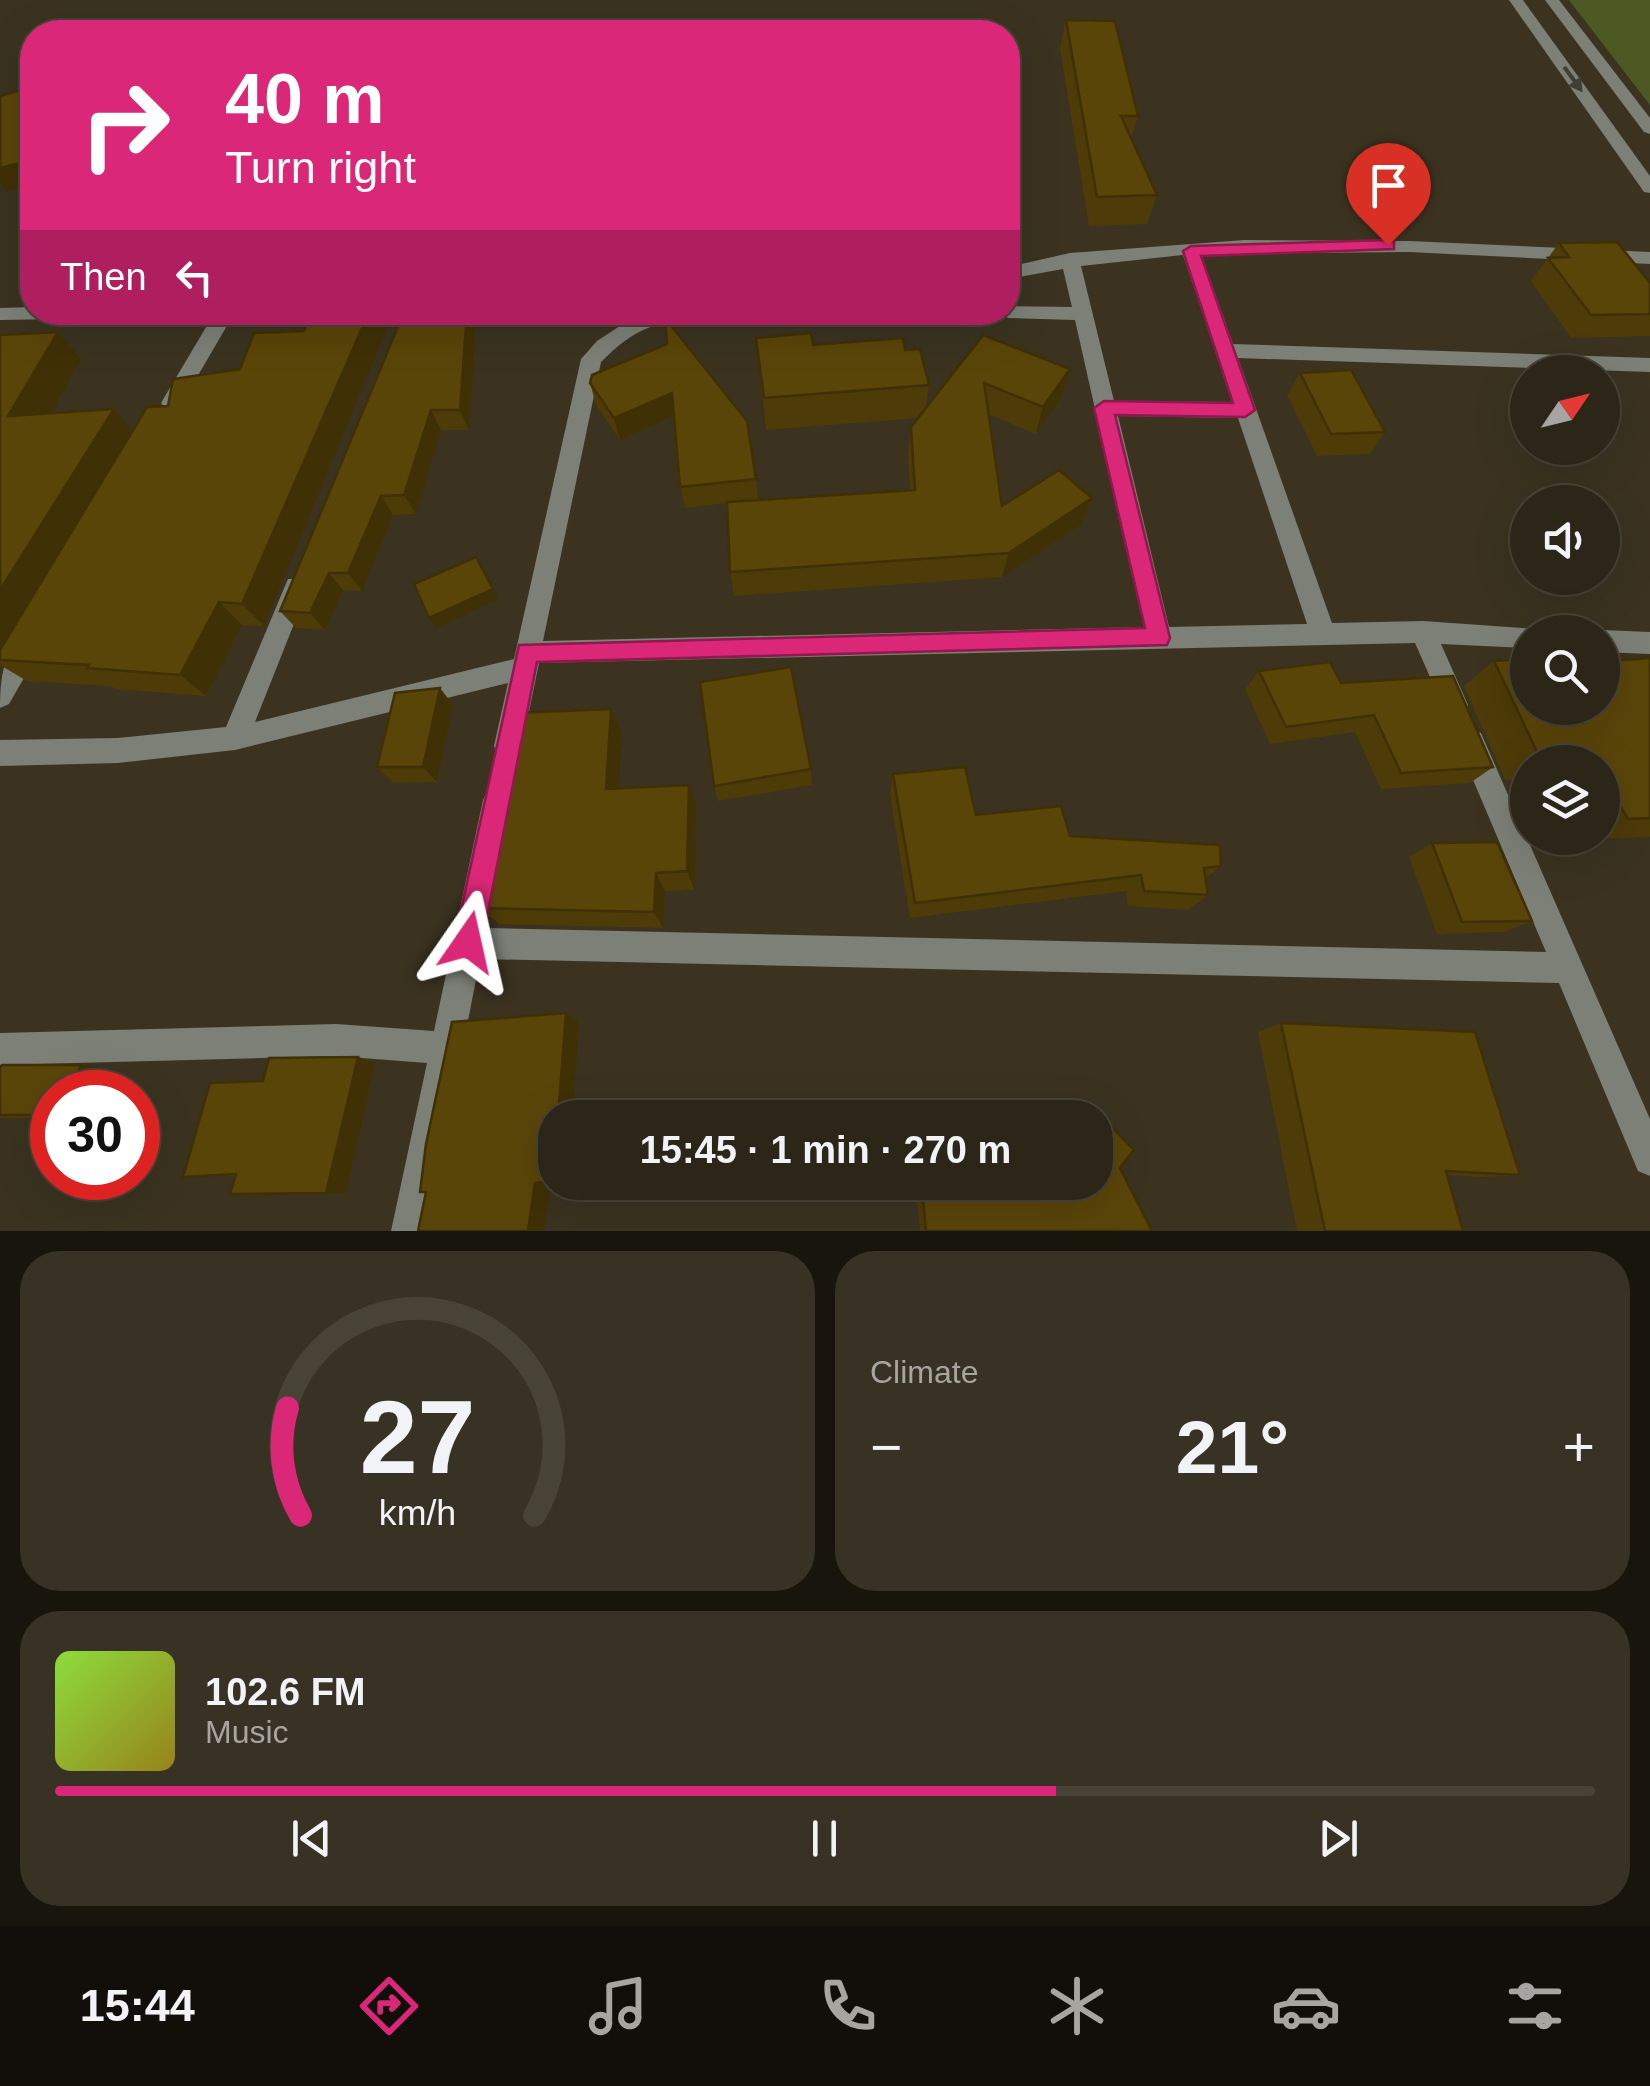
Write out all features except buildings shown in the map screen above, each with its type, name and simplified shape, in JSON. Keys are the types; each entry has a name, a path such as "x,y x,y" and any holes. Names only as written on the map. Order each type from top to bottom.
{"street":[{"path":"1516,0 1650,188"},
{"path":"1552,0 1650,129"},
{"path":"1020,270 1070,259 1388,245 1650,258"},
{"path":"1191,251 1323,634"},
{"path":"1070,259 1159,638"},
{"path":"1020,312 1082,314"},
{"path":"0,342 10,314"},
{"path":"156,429 217,325"},
{"path":"409,1231 591,359 615,334 636,325"},
{"path":"1224,351 1650,364"},
{"path":"1104,408 1245,410"},
{"path":"236,738 303,572"},
{"path":"0,696 39,629"},
{"path":"1423,632 1650,1160"},
{"path":"0,753 97,754 236,738 309,722 526,660 1323,634 1423,632 1510,636"},
{"path":"1620,642 1650,643"},
{"path":"468,942 1569,968"},
{"path":"0,1049 336,1040 446,1048"}],"green space":[{"path":"1569,0 1650,0 1650,105"}],"route":[{"path":"468,942 528,652 1159,638 1104,408 1245,410 1191,251 1388,245"}]}
